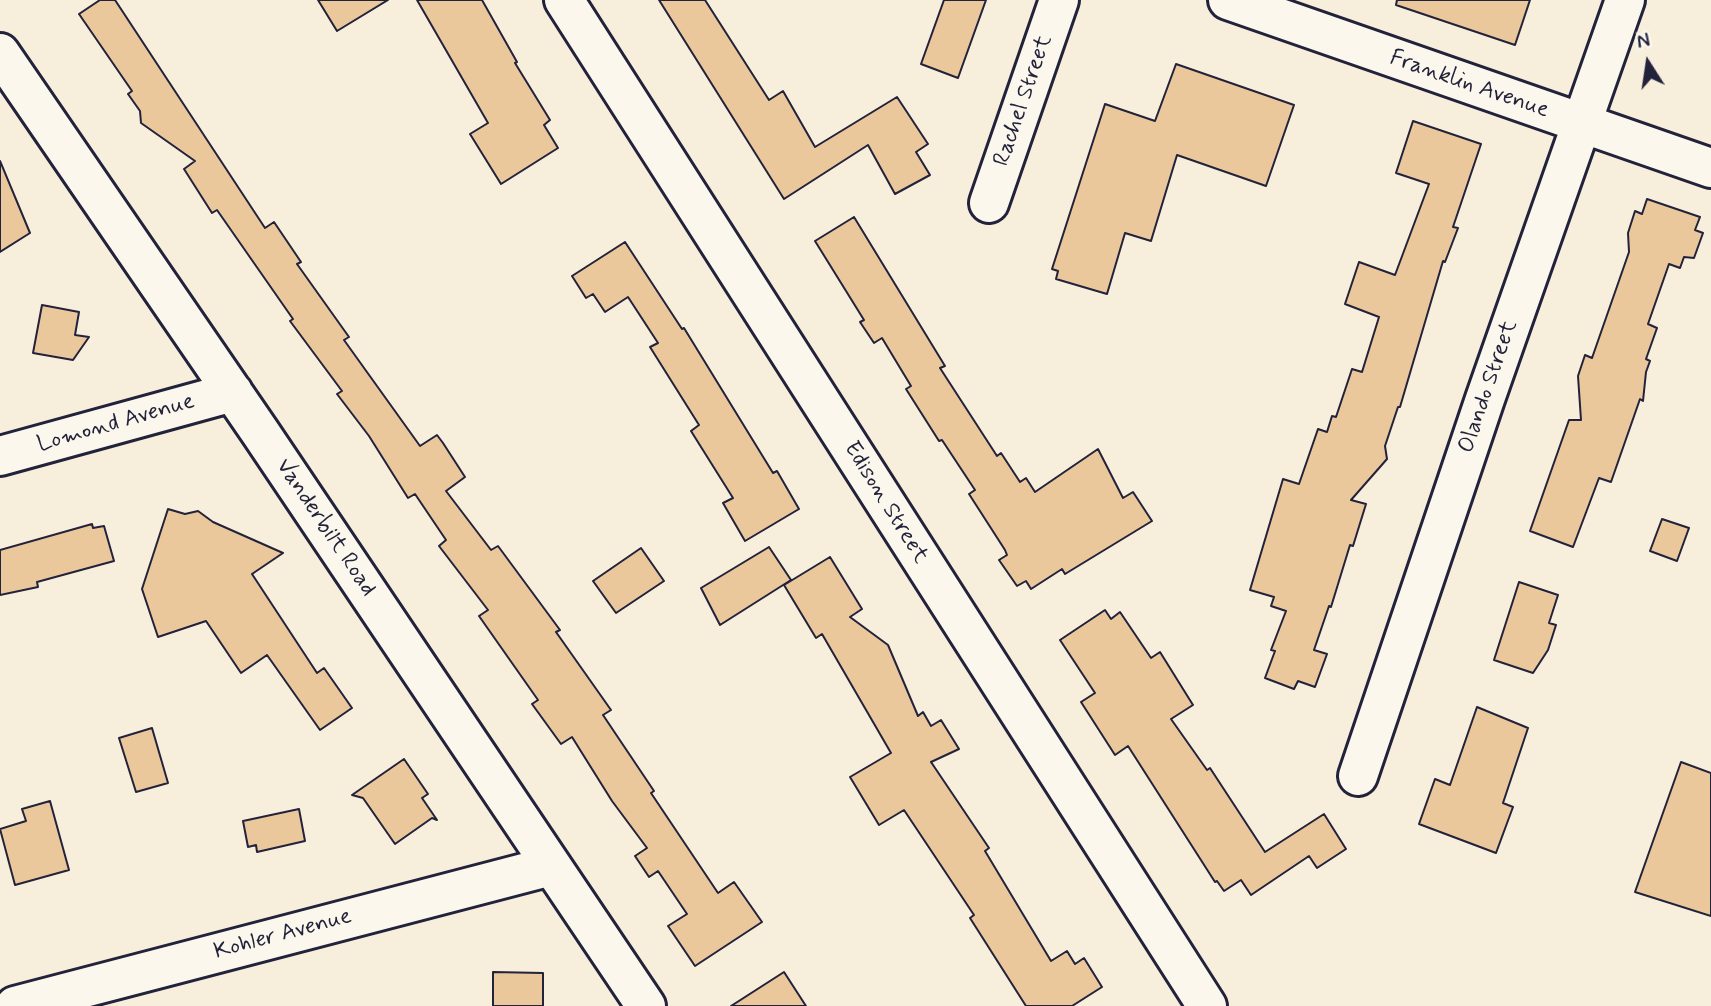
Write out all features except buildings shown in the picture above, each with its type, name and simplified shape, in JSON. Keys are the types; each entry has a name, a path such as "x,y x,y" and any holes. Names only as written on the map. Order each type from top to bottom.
{"street":[{"name":"Edison Street","path":"565,0 1207,1006"},
{"name":"Rachel Street","path":"989,203 1059,0"},
{"name":"Franklin Avenue","path":"1228,0 1711,168"},
{"name":"Olando Street","path":"1358,776 1447,510 1625,0"},
{"name":"Vanderbilt Road","path":"0,53 233,392 646,1006"},
{"name":"Lomond Avenue","path":"0,456 233,392"},
{"name":"Kohler Avenue","path":"15,1006 551,866"}]}
